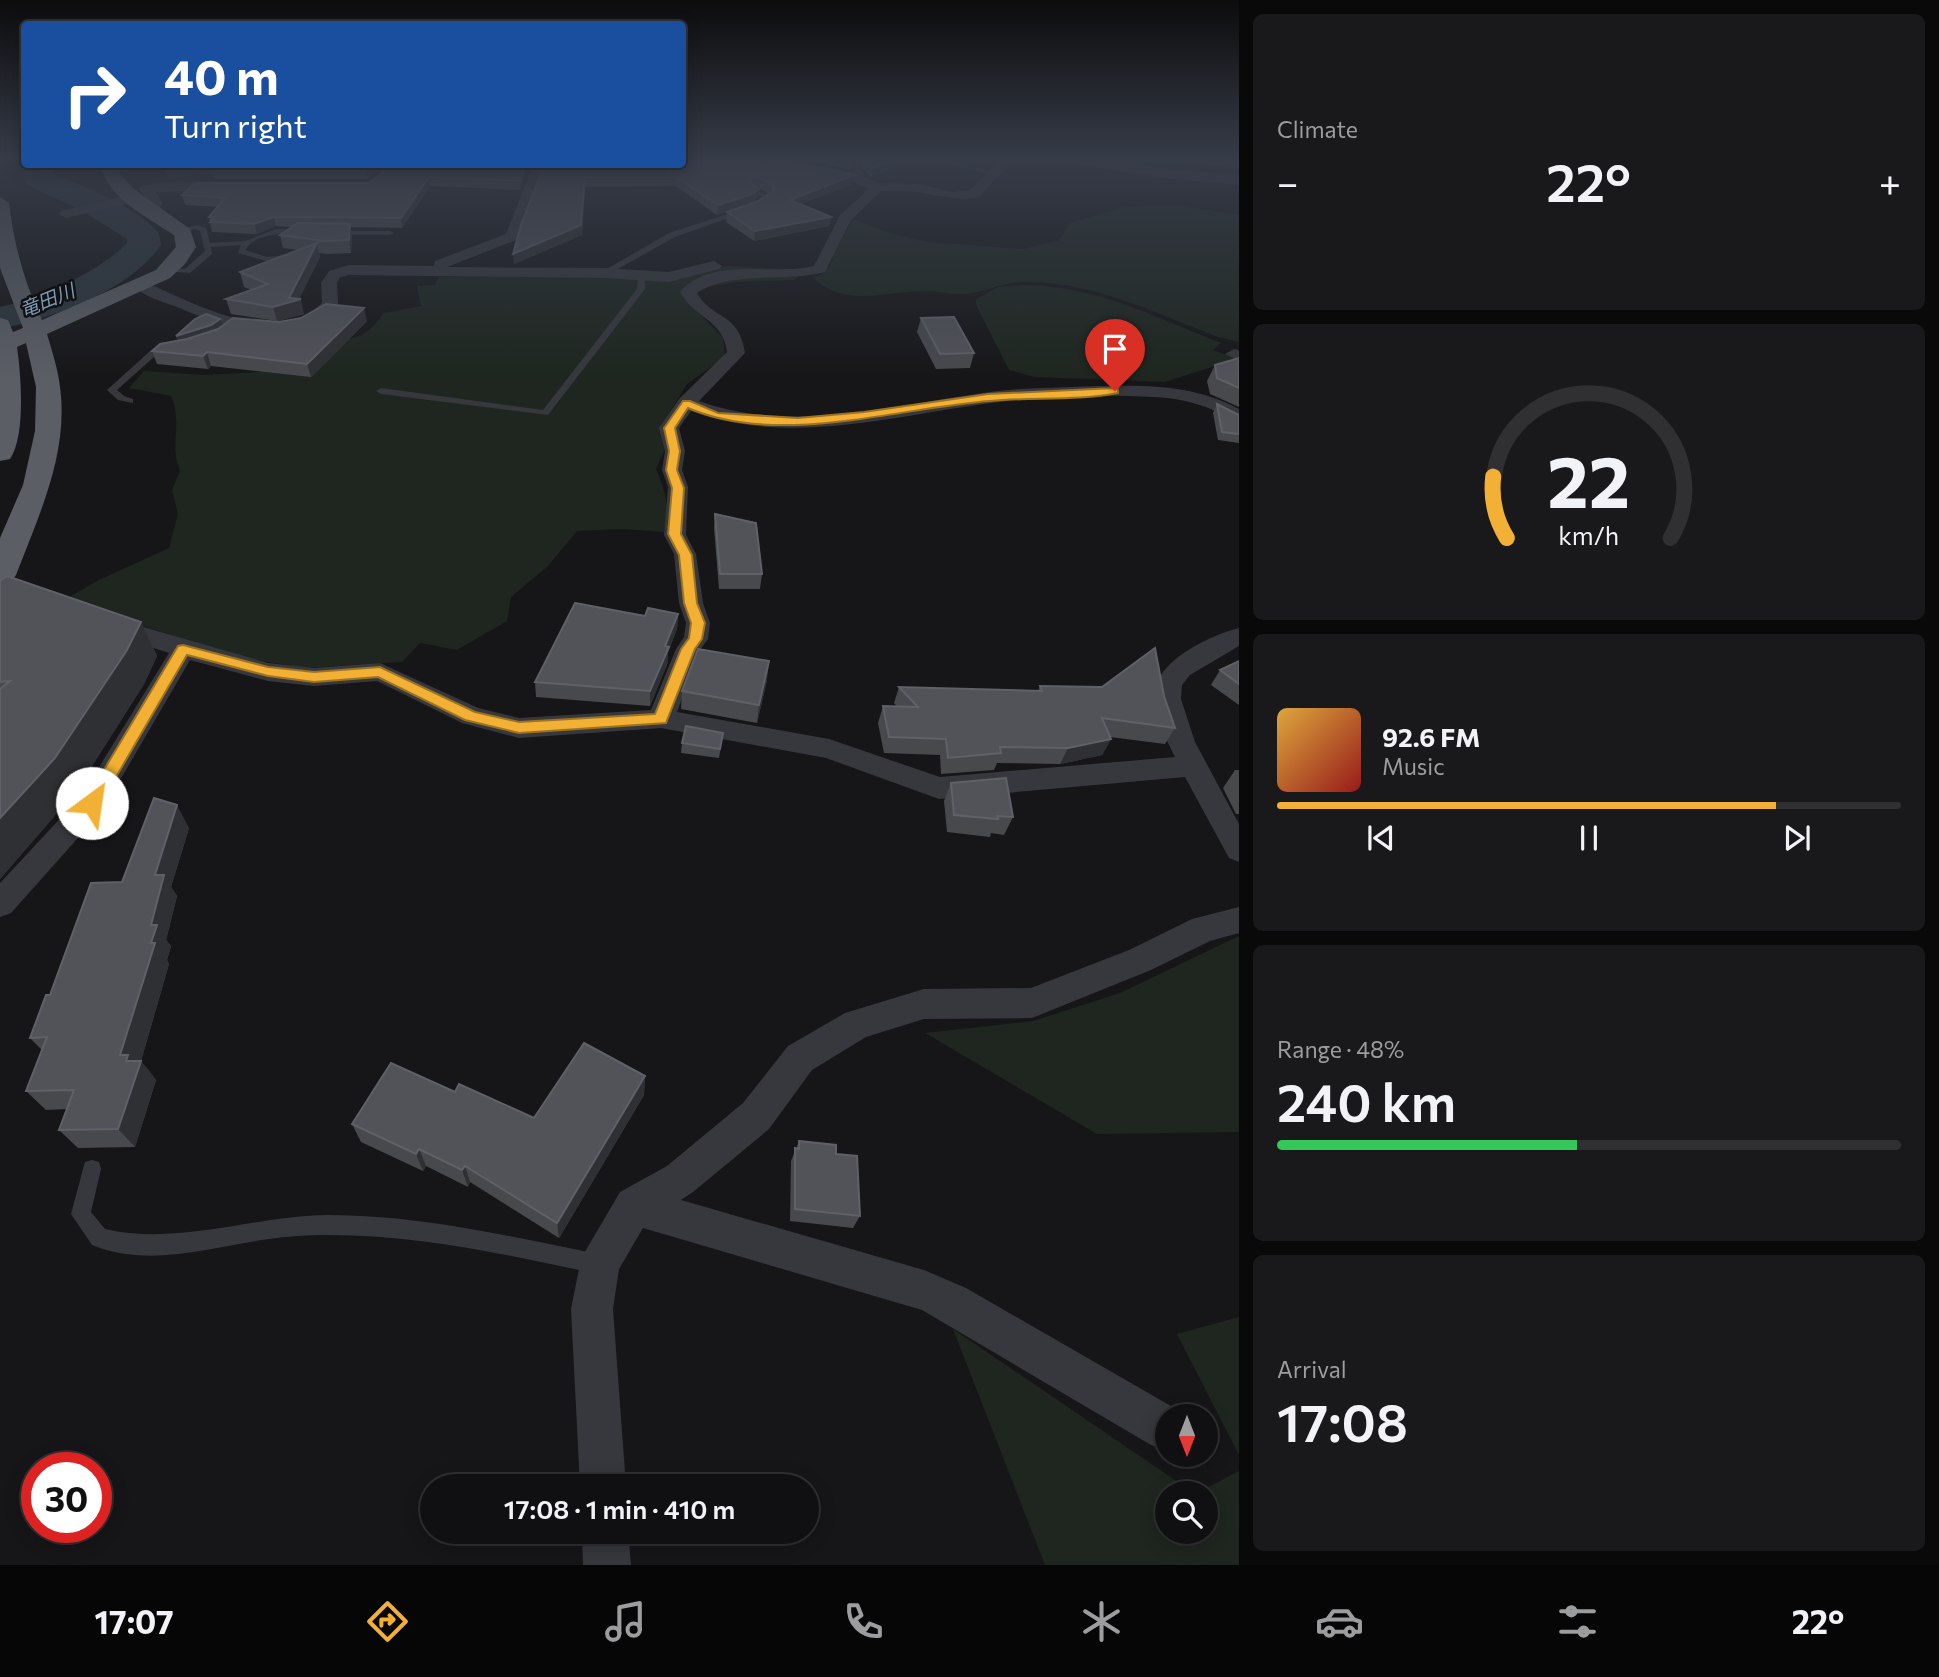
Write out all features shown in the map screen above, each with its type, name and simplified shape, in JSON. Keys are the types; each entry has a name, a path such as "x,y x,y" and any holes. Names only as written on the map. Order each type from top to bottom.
{"highway":[{"path":"3,233 14,282 34,329 48,387 48,431 37,485 5,586"},
{"path":"0,453 6,437 2,339 141,286 167,270 186,247 181,233"}],"street":[{"path":"416,272 474,253 511,237 514,233"},
{"path":"661,719 688,649 695,639 698,623 691,603 685,555 675,534 678,488 672,470 675,451 669,428 686,404 736,354 736,342 732,332 720,318 690,299 688,292 699,283 731,275 804,274 820,269 838,233"},
{"path":"141,286 233,327 294,327 330,304 329,283 334,274 349,270 604,273 669,277 740,263 785,270 820,269"},
{"path":"686,404 717,416 798,421 988,398 1162,389 1205,401 1239,417"},
{"path":"93,620 183,650 268,671 314,677 380,671 471,716 519,728 661,719 829,749 939,788 1193,766"},
{"path":"1239,636 1181,669 1168,686 1167,707 1193,766 1239,850"},
{"path":"0,904 92,803 183,650"},
{"path":"602,1474 592,1309 600,1264 634,1206 680,1179 756,1116 800,1058 857,1024 924,1004 1032,1003 1140,960 1203,929 1239,920"},
{"path":"634,1206 924,1290 952,1302 1155,1422"},
{"path":"606,1544 607,1565"}],"lane":[{"path":"167,270 187,271 209,252 204,233"},
{"path":"208,245 246,243 271,233"},
{"path":"604,273 679,233"},
{"path":"246,243 242,251 267,259 302,255"},
{"path":"380,391 545,413 641,289 641,276"},
{"path":"130,401 111,390 152,354 178,349"},
{"path":"92,1168 81,1214 99,1238 139,1246 202,1242 288,1227 379,1226 469,1238 600,1264"}],"shaded area":[{"path":"845,233 888,233 927,242 1023,249 1060,240 1064,233 1239,233 1239,342 1218,337 1123,300 1049,283 1024,282 966,294 924,291 865,296 838,293 812,277 823,273 829,267"},
{"path":"729,266 805,271 794,280 738,282 686,290 683,297 723,338 725,357 687,384 661,426 665,449 656,469 666,500 664,532 622,529 577,531 548,566 511,597 507,621 457,650 420,643 402,662 306,668 237,657 64,600 99,580 169,548 178,514 172,490 180,471 176,453 176,416 171,396 129,388 144,371 204,375 260,372 308,336 341,339 359,336 368,331 383,313 421,306 417,286 435,285 439,277 579,276 663,280"},
{"path":"1024,285 1076,291 1149,313 1221,343 1213,350 1236,359 1165,382 1035,377 1009,370 976,305 976,299 998,287"},
{"path":"1239,936 1239,1132 1097,1134 925,1033 1033,1021 1120,993"},
{"path":"1239,1317 1239,1455 1218,1414 1218,1404 1213,1404 1177,1334"},
{"path":"953,1329 1176,1481 1155,1481 1155,1544 1218,1544 1218,1482 1239,1471 1239,1565 1045,1565"}],"building":[{"path":"349,233 349,240 324,241 280,235"},
{"path":"519,233 562,233 513,254"},
{"path":"317,243 289,298 301,299 273,307 226,299 268,284 240,272"},
{"path":"326,304 364,308 307,364 207,352 203,356 152,351 160,344 218,329 233,318 279,322 301,318"},
{"path":"206,314 220,319 211,325 176,336 195,319"},
{"path":"954,317 974,353 940,354 921,318"},
{"path":"1239,358 1239,388 1217,378 1215,365"},
{"path":"1217,404 1239,415 1239,434 1222,432"},
{"path":"715,514 756,523 762,574 720,574"},
{"path":"7,576 141,622 127,650 55,758 0,818 0,689 10,681 0,682 0,581"},
{"path":"575,603 645,616 648,608 678,614 665,646 669,647 650,691 535,682"},
{"path":"1155,648 1164,696 1175,728 1102,718 1111,739 1068,748 1000,747 1001,753 948,758 946,739 889,737 883,706 918,707 899,687 1042,691 1040,686 1102,687"},
{"path":"698,649 769,661 759,705 682,691"},
{"path":"1239,661 1239,684 1220,670"},
{"path":"686,726 723,733 720,749 682,743"},
{"path":"1006,778 1013,817 997,816 998,819 954,815 951,783"},
{"path":"154,798 177,805 155,875 164,875 151,925 157,925 151,943 155,943 120,1055 128,1055 126,1061 141,1061 118,1129 59,1130 74,1090 26,1091 47,1037 30,1038 46,995 50,995 91,883 122,882"},
{"path":"584,1043 645,1076 557,1223 465,1166 462,1170 419,1149 416,1154 352,1124 391,1063 455,1092 459,1084 534,1118"},
{"path":"799,1141 836,1145 836,1154 857,1156 860,1216 795,1209 795,1148 799,1149"}],"waterway":[{"name":"竜田川","path":"0,318 34,309 78,290 119,267 144,245 143,235 140,233"}],"route":[{"path":"92,803 183,650 268,671 314,677 380,671 471,716 519,728 661,719 688,649 695,639 698,623 691,603 685,555 675,534 674,524 678,488 672,470 675,451 669,428 686,404 717,416 739,420 798,421 988,398 1115,391"}]}
